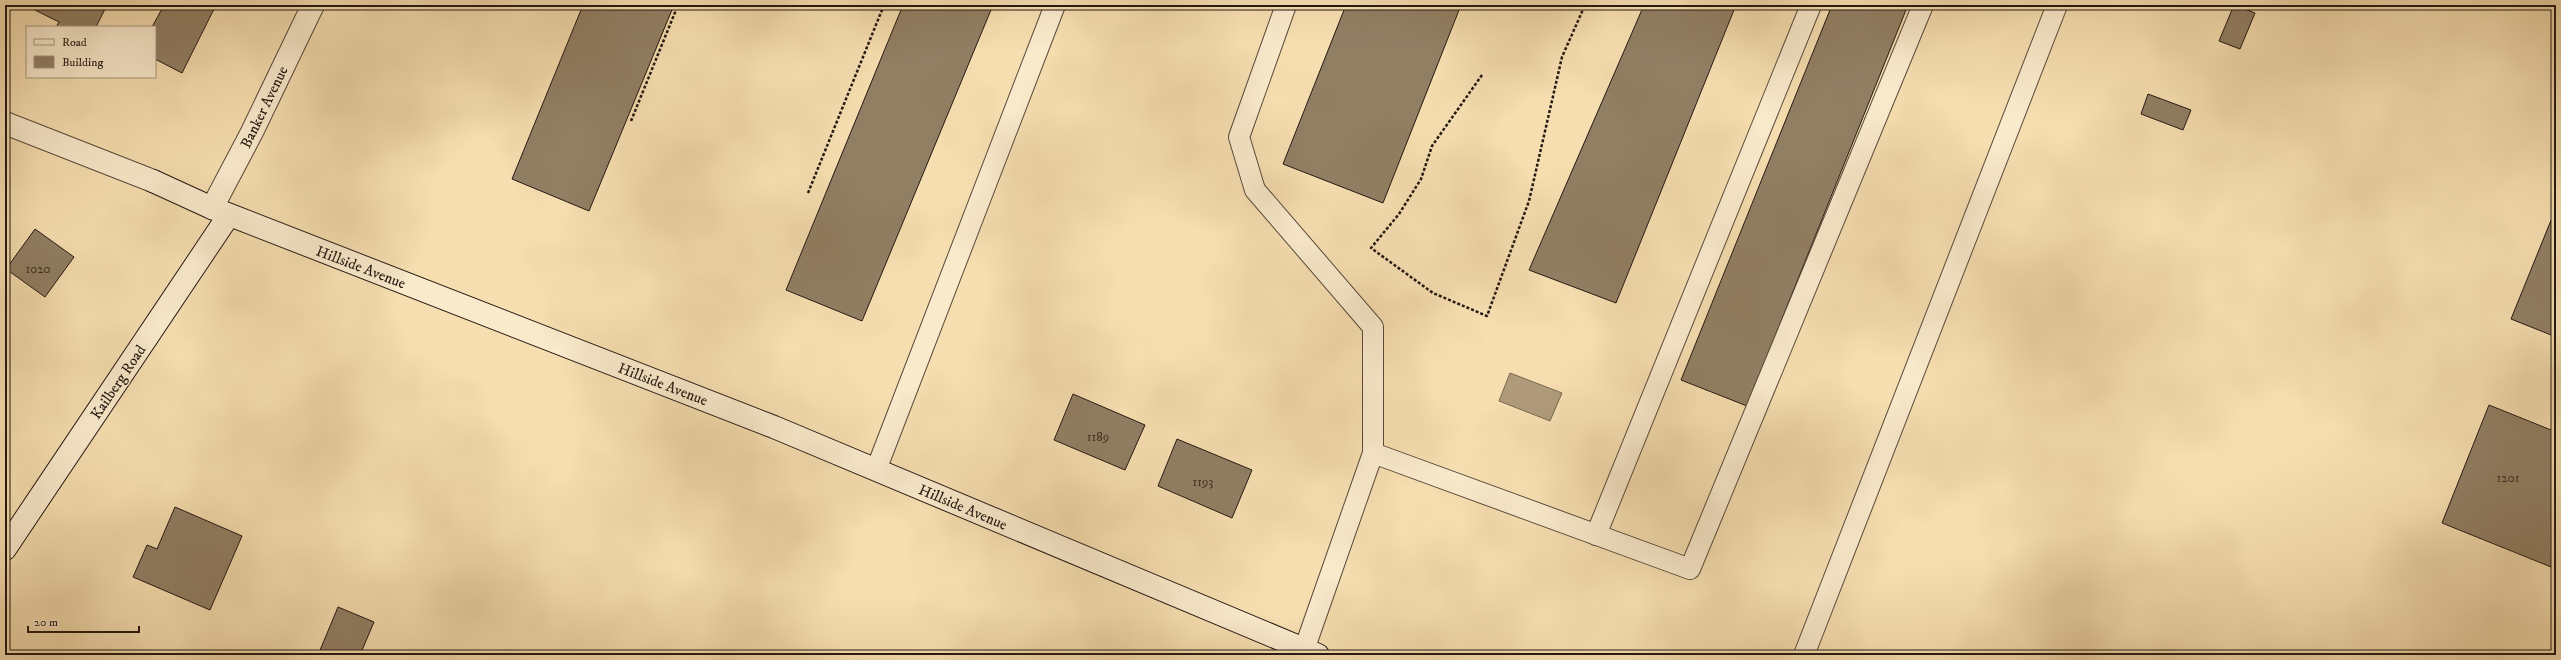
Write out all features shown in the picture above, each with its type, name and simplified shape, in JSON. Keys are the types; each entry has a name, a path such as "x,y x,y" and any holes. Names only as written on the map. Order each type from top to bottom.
{"street":[{"name":"Banker Avenue","path":"221,212 252,132 313,5"},
{"name":"Hillside Avenue","path":"5,123 153,181 221,212 774,426 1311,652"},
{"name":"Kailberg Road","path":"5,549 221,212"}],"lane":[{"path":"876,470 1055,5"},
{"path":"1286,5 1239,137 1255,190 1373,327 1373,453 1311,652"},
{"path":"1596,535 1811,5"},
{"path":"1373,453 1690,570 1923,5"},
{"path":"1804,655 2057,5"}],"path":[{"path":"631,121 678,5"},
{"path":"808,193 884,5"},
{"path":"1482,75 1432,146 1421,179 1399,214 1371,248 1433,294 1487,316 1530,201 1562,58 1585,5"}],"shaded area":[{"path":"1510,373 1562,393 1550,421 1499,401"}],"building":[{"path":"25,5 107,5 96,26 57,26 59,22"},
{"path":"164,5 216,5 182,73 156,60 156,26 153,26"},
{"path":"583,5 674,5 589,211 512,179"},
{"path":"903,5 993,5 862,321 786,290"},
{"path":"1346,5 1461,5 1383,203 1283,164"},
{"path":"1644,5 1736,5 1616,303 1529,270"},
{"path":"1832,5 1908,5 1747,406 1681,380"},
{"path":"2234,5 2255,13 2240,49 2219,41"},
{"path":"2148,94 2191,110 2183,130 2141,114"},
{"path":"2556,208 2556,337 2511,319"},
{"path":"35,229 74,257 45,297 6,269"},
{"path":"1073,394 1145,425 1125,470 1054,440"},
{"path":"2489,405 2556,432 2556,569 2442,523"},
{"path":"1177,439 1252,470 1232,518 1158,486"},
{"path":"175,507 242,536 210,610 133,577 147,545 157,549"},
{"path":"338,607 374,622 360,655 318,655"}]}
